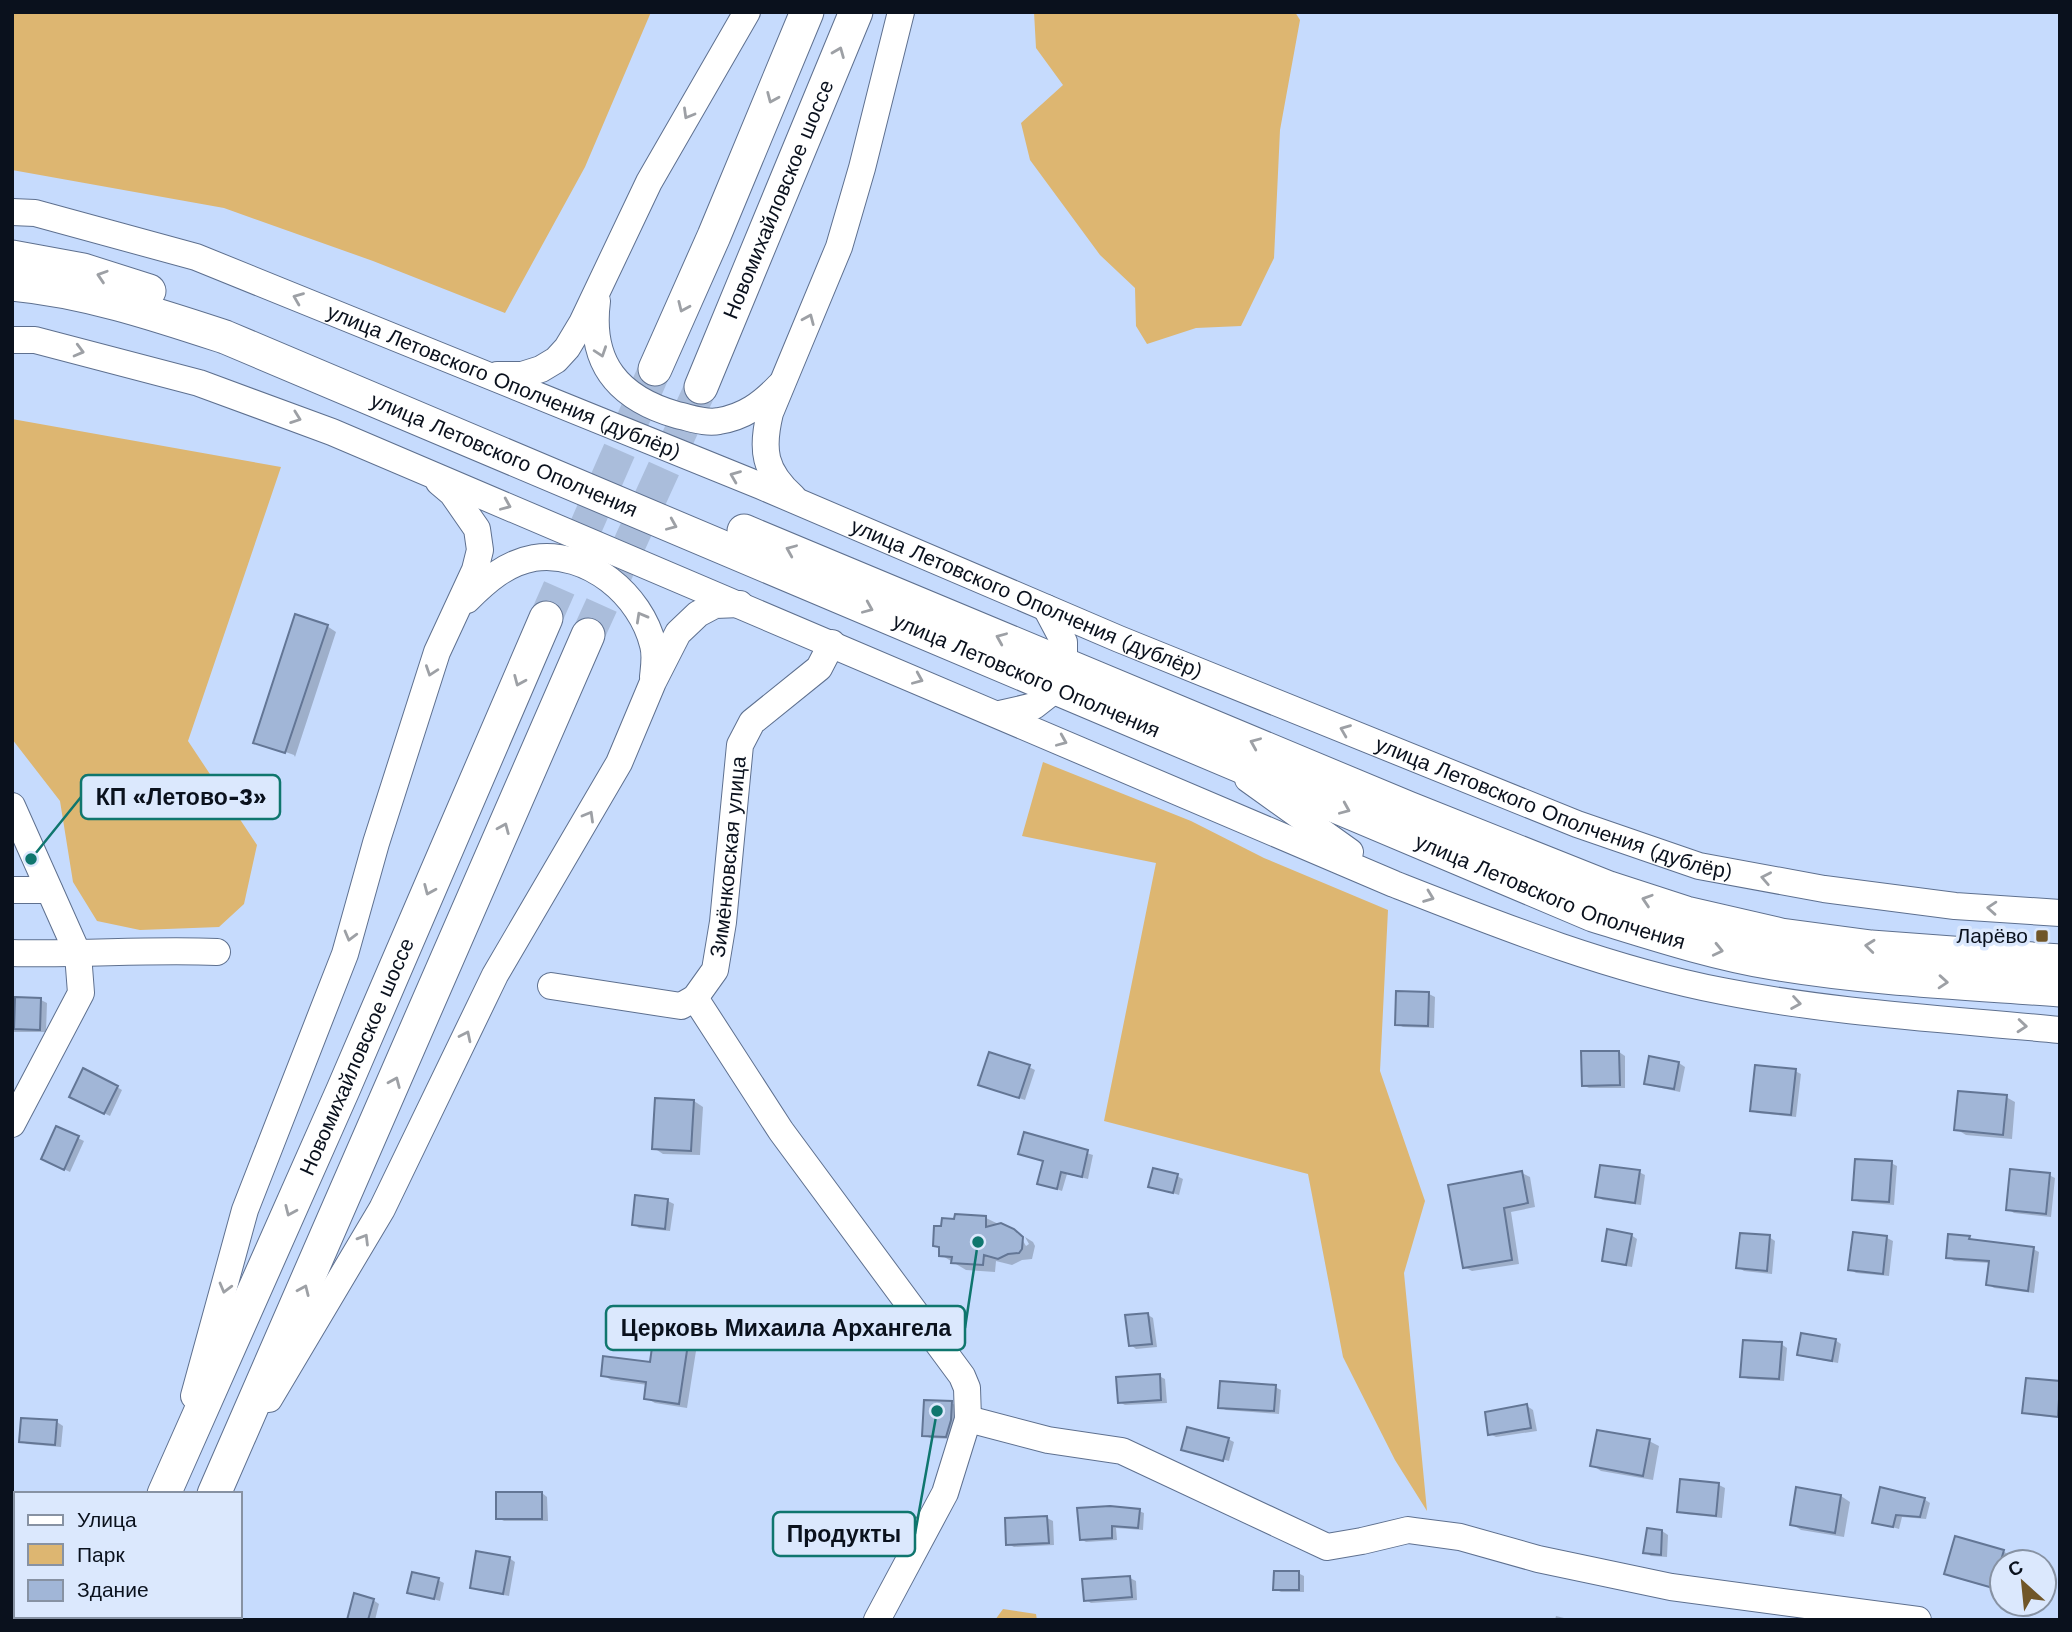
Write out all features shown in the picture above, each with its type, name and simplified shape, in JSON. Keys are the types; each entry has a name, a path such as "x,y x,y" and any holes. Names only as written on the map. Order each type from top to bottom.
{"main road":[{"path":"655,369 714,236 807,12"},
{"name":"Новомихайловское шоссе","path":"701,387 856,12"},
{"name":"улица Летовского Ополчения","path":"12,257 83,270 238,319 1060,676 1209,751 1593,915 1672,940 1771,963 1866,976 2060,990"},
{"name":"улица Летовского Ополчения","path":"12,284 42,287 130,306 225,337 1060,676 1609,888 1686,913 1781,935 2060,961"},
{"name":"Новомихайловское шоссе","path":"166,1489 343,1090 546,618"},
{"name":"Новомихайловское шоссе","path":"216,1491 588,635"}],"street":[{"path":"478,371 502,376 522,375 541,369 556,360 567,348 582,323 649,182 747,12"},
{"path":"800,503 781,486 771,472 765,453 765,435 770,413 839,247 901,12"},
{"path":"12,227 24,212"},
{"name":"улица Летовского Ополчения (дублёр)","path":"24,212 196,257 1577,824 1699,866 1824,890 1955,906 2060,913"},
{"path":"598,286 594,324 599,353 611,377 632,394 662,411 717,422 743,414 764,402 783,382"},
{"path":"12,322 24,340 199,383 332,432 1000,714 1394,884 1540,941 1721,991 1812,1006 2060,1030"},
{"path":"166,1489 216,1323 246,1210 345,954 415,716 437,652 458,609 480,550 477,529 452,493 424,470"},
{"path":"458,609 487,581 510,565 535,558 560,559 586,567 609,578 630,598 645,623 654,647 653,682"},
{"path":"216,1491 382,1209 495,975 619,763 653,682 678,633 686,623 715,605 742,605"},
{"path":"1000,714 1034,706 1060,676 1064,642 1046,608"},
{"name":"Зимёнковская улица","path":"695,998 715,970 723,922 740,745 752,722 819,668 832,643"},
{"path":"1209,751 1394,884"},
{"path":"12,806 78,954 81,993 12,1124"},
{"path":"12,890 50,890"},
{"path":"12,953 78,954 163,950 217,952"},
{"path":"551,986 681,1006 695,998 781,1131 962,1376 967,1388 968,1419 945,1493 877,1620"},
{"path":"968,1419 1048,1440 1122,1451 1327,1546 1408,1530 1460,1537 1538,1559 1671,1587 1918,1620"}],"green space":[{"path":"12,12 651,12 585,167 505,313 373,261 224,208 12,170"},
{"path":"1034,12 1295,12 1300,20 1280,130 1274,258 1241,326 1196,328 1147,344 1136,326 1135,288 1100,255 1030,160 1021,123 1063,85 1036,48"},
{"path":"12,419 281,467 188,741 257,845 244,904 219,927 140,930 97,921 73,882 60,801 12,739"},
{"path":"1043,762 1191,821 1264,858 1388,910 1380,1071 1425,1201 1404,1273 1427,1511 1395,1460 1343,1357 1308,1174 1104,1121 1156,863 1022,836"},
{"path":"1003,1609 1036,1614 1037,1620 995,1620"}],"building":[{"path":"295,614 328,625 285,753 253,743"},
{"path":"1396,991 1429,992 1428,1026 1395,1025"},
{"path":"15,997 41,998 40,1030 14,1029"},
{"path":"1581,1051 1619,1051 1620,1085 1582,1086"},
{"path":"989,1052 1030,1065 1019,1098 978,1085"},
{"path":"1649,1056 1679,1062 1674,1089 1644,1084"},
{"path":"1755,1065 1796,1069 1791,1115 1750,1111"},
{"path":"83,1068 118,1086 104,1114 69,1097"},
{"path":"1958,1091 2007,1095 2003,1135 1954,1130"},
{"path":"655,1098 694,1100 691,1151 652,1149"},
{"path":"56,1126 79,1136 64,1170 41,1159"},
{"path":"1024,1132 1088,1150 1082,1177 1061,1172 1057,1189 1037,1184 1043,1161 1018,1154"},
{"path":"1855,1159 1892,1161 1889,1202 1852,1200"},
{"path":"1600,1165 1640,1170 1635,1203 1595,1197"},
{"path":"1153,1168 1178,1174 1173,1193 1148,1187"},
{"path":"2010,1169 2050,1173 2046,1214 2006,1210"},
{"path":"1522,1171 1528,1203 1504,1208 1512,1260 1463,1268 1448,1185"},
{"path":"635,1195 668,1199 665,1229 632,1225"},
{"path":"955,1214 986,1216 986,1227 1001,1223 1014,1229 1023,1237 1022,1249 1019,1253 998,1259 984,1255 983,1265 951,1263 952,1257 939,1256 939,1247 933,1246 934,1226 941,1226 942,1218 954,1219"},
{"path":"1607,1229 1632,1234 1626,1265 1602,1261"},
{"path":"1853,1232 1887,1236 1883,1274 1848,1270"},
{"path":"1740,1233 1770,1235 1767,1271 1736,1268"},
{"path":"1948,1234 2034,1247 2028,1291 1986,1285 1989,1261 1946,1258"},
{"path":"1148,1313 1152,1344 1129,1346 1125,1315"},
{"path":"1801,1333 1836,1339 1832,1361 1797,1355"},
{"path":"653,1340 688,1344 679,1404 644,1399 646,1382 601,1376 603,1356 650,1362"},
{"path":"1743,1340 1782,1342 1779,1379 1740,1377"},
{"path":"1160,1374 1161,1400 1118,1403 1116,1377"},
{"path":"2026,1378 2060,1381 2058,1417 2022,1413"},
{"path":"1220,1381 1276,1385 1274,1411 1218,1408"},
{"path":"924,1400 952,1401 951,1420 946,1437 922,1436"},
{"path":"1527,1404 1531,1428 1488,1435 1485,1412"},
{"path":"21,1418 57,1420 55,1445 19,1442"},
{"path":"1187,1427 1229,1438 1223,1461 1181,1450"},
{"path":"1597,1430 1650,1439 1643,1476 1590,1466"},
{"path":"1680,1479 1719,1483 1716,1516 1677,1512"},
{"path":"1796,1487 1841,1495 1835,1533 1790,1525"},
{"path":"1880,1487 1925,1498 1920,1517 1896,1515 1893,1527 1872,1523"},
{"path":"496,1492 542,1492 542,1519 496,1519"},
{"path":"1110,1506 1140,1509 1138,1528 1112,1526 1112,1538 1080,1540 1077,1508"},
{"path":"1047,1516 1049,1543 1006,1545 1005,1518"},
{"path":"1647,1528 1662,1530 1661,1555 1643,1553"},
{"path":"1955,1536 1997,1548 1988,1548 1988,1587 1944,1574"},
{"path":"476,1551 510,1557 503,1594 470,1588"},
{"path":"1274,1571 1299,1571 1299,1590 1273,1590"},
{"path":"412,1572 439,1578 434,1599 407,1593"},
{"path":"1130,1576 1132,1597 1084,1601 1082,1579"},
{"path":"354,1593 374,1599 368,1620 347,1620"}],"tunnel":[{"path":"546,618 655,369"},
{"path":"588,635 701,387"}],"place":[{"name":"КП «Летово-3»","path":"31,859"},
{"name":"Ларёво","path":"2042,936"},
{"name":"Церковь Михаила Архангела","path":"978,1242"},
{"name":"Продукты","path":"937,1411"}]}
